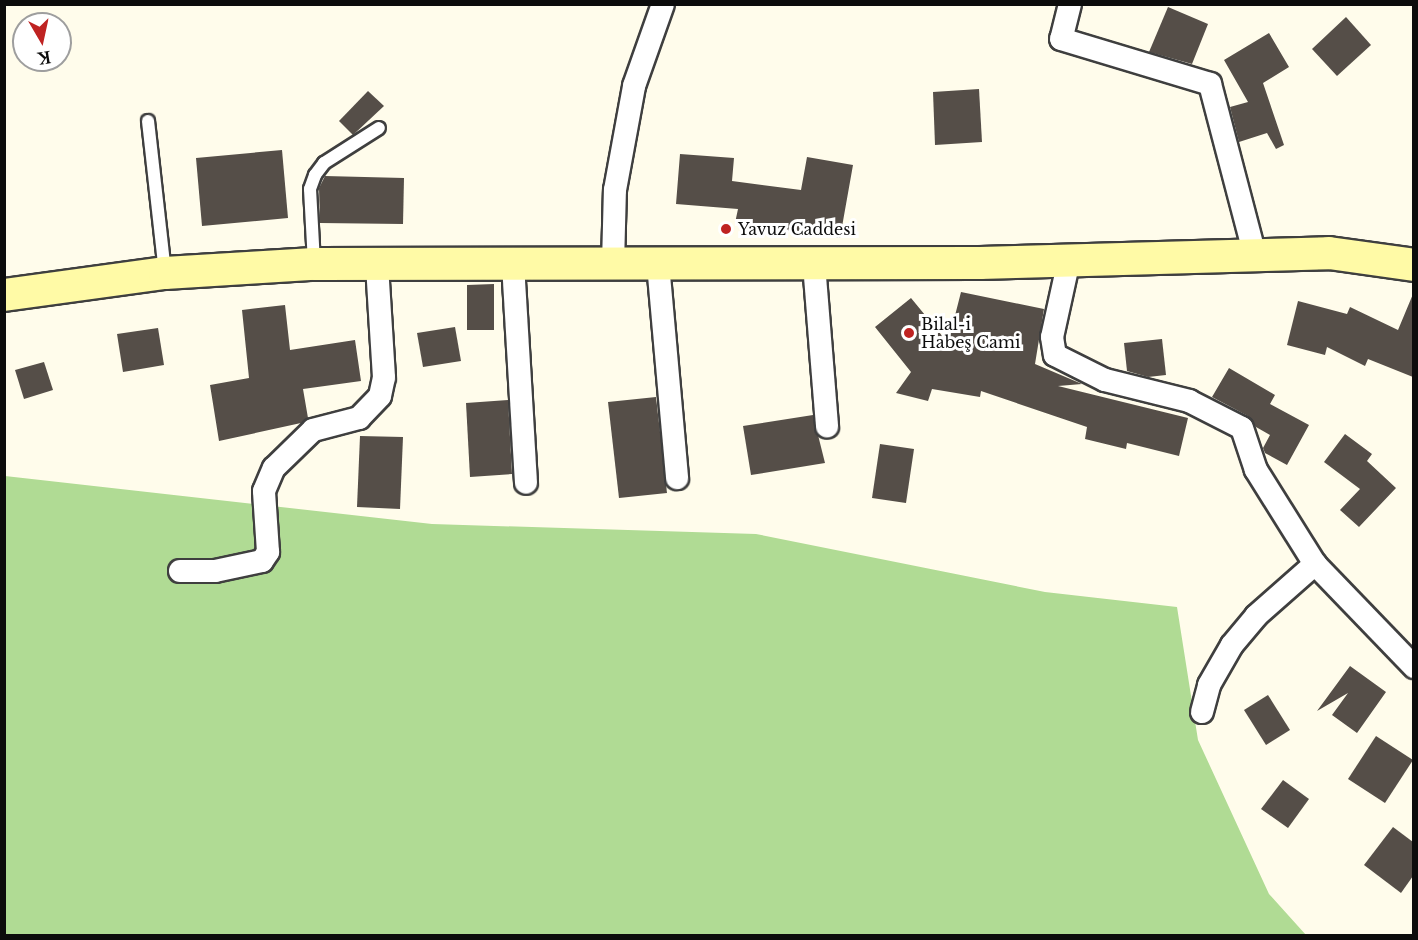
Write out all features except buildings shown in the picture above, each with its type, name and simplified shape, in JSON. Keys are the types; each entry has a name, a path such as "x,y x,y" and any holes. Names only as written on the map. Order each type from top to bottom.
{"main road":[{"path":"4,295 165,273 314,264 814,264 1329,253 1413,265"}],"street":[{"path":"613,264 615,190 634,86 663,4"},
{"path":"1070,4 1061,39 1210,84 1256,255"},
{"path":"1069,260 1052,337 1055,355 1105,380 1189,401 1242,428 1256,470 1315,564 1413,667"},
{"path":"513,264 526,483"},
{"path":"658,264 676,478"},
{"path":"814,264 827,426"},
{"path":"180,571 215,571 262,561 268,552 264,491 274,468 314,430 359,418 380,396 384,377 377,265"},
{"path":"1202,712 1209,685 1232,645 1256,616 1315,564"}],"lane":[{"path":"148,121 165,273"},
{"path":"314,264 310,207 315,175 324,163 379,128"}],"green space":[{"path":"5,476 432,524 756,534 1045,592 1177,607 1198,740 1269,894 1306,935 5,936"}],"place":[{"name":"Yavuz Caddesi","path":"726,229"},
{"name":"Bilal-i Habeş Cami","path":"909,333"}]}
